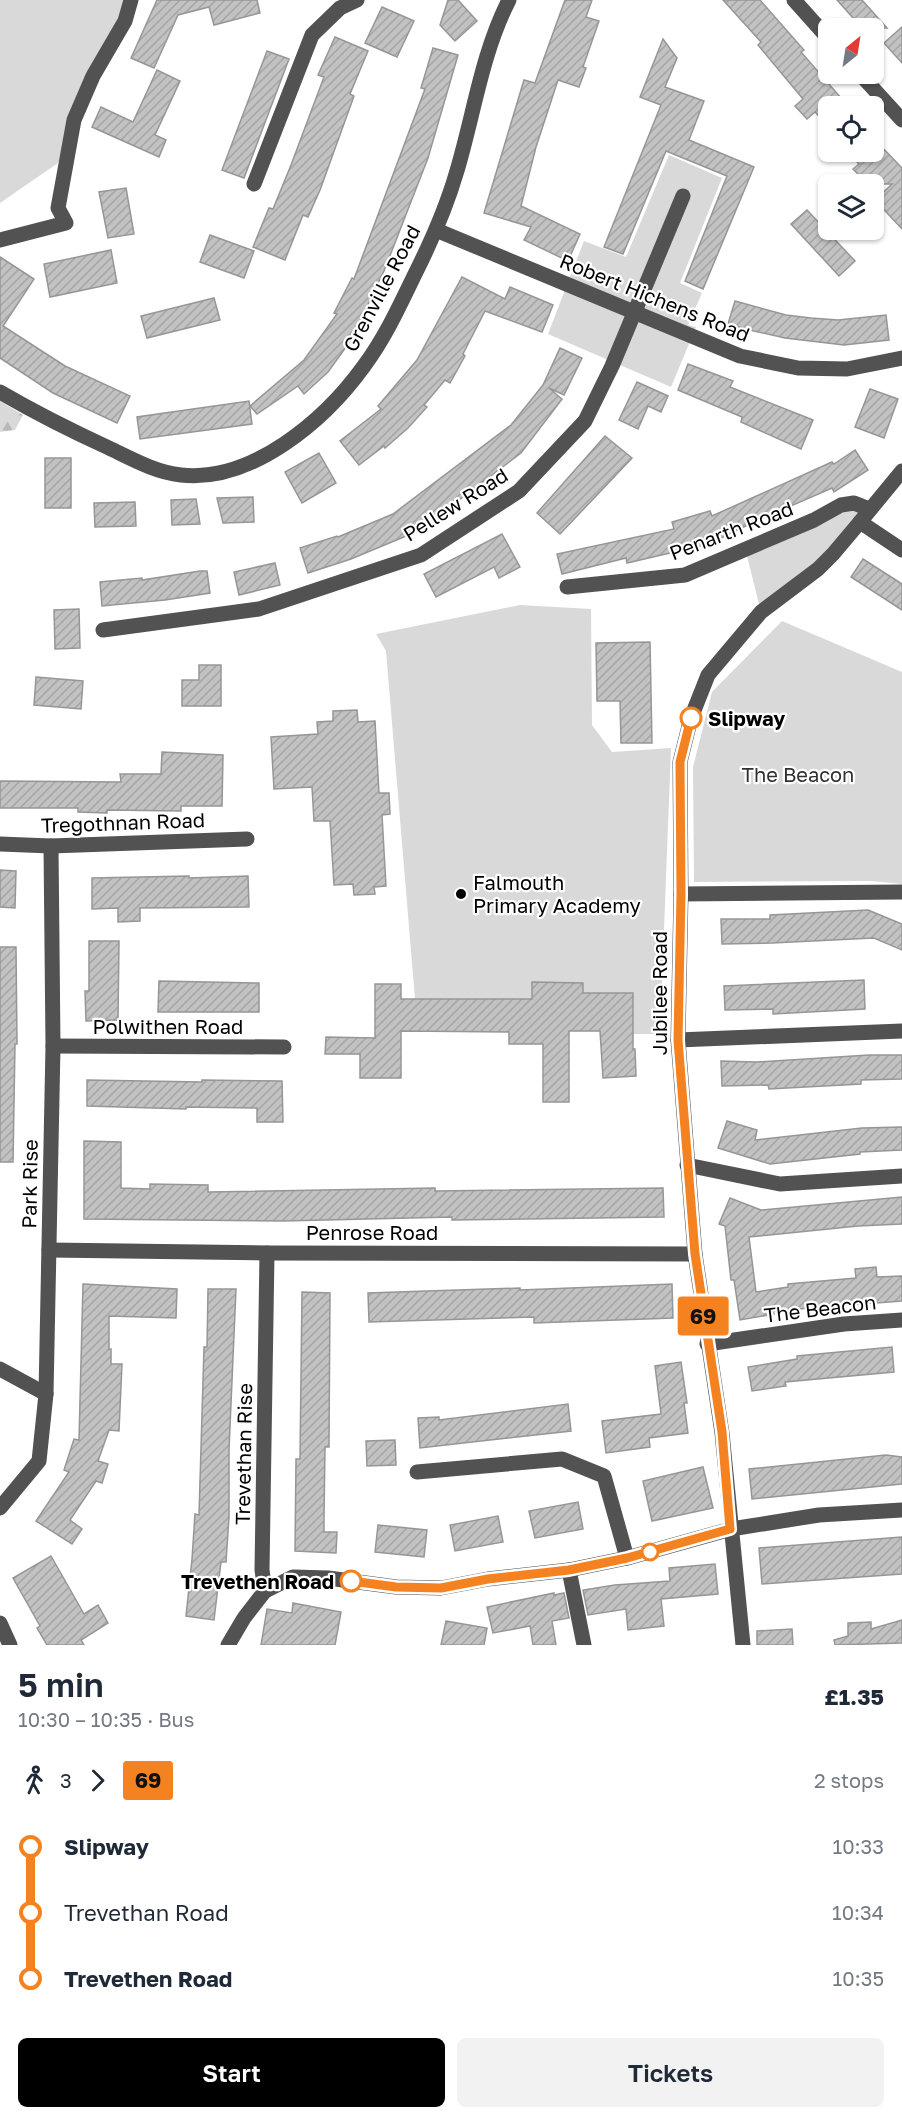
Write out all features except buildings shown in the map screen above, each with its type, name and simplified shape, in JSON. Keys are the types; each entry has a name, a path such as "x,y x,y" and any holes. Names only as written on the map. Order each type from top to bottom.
{"street":[{"path":"0,240 66,223 58,208 74,120 93,76 125,21 131,0"},
{"path":"254,184 312,35 340,8 357,0"},
{"name":"Grenville Road","path":"0,392 46,419 149,468 181,475 230,471 266,455 297,435 340,396 365,365 398,310 436,230 456,175 485,60 499,20 509,0"},
{"path":"794,0 818,27"},
{"path":"869,84 902,120"},
{"name":"Pellew Road","path":"102,630 259,609 421,555 519,491 585,421 612,366 683,196"},
{"name":"Robert Hichens Road","path":"436,230 740,356 798,368 847,369 902,358"},
{"name":"Jubilee Road","path":"743,1645 722,1432 695,1254 678,1040 681,894 680,762 691,718 708,675 761,612 833,555 902,471"},
{"name":"Penarth Road","path":"567,587 685,575 814,520 841,505 854,503 869,509"},
{"path":"860,522 902,550"},
{"name":"Tregothnan Road","path":"0,844 51,846 247,839"},
{"name":"Park Rise","path":"0,1508 39,1461 46,1394 53,1046 51,846"},
{"path":"681,894 902,892"},
{"path":"678,1040 902,1031"},
{"name":"Polwithen Road","path":"53,1046 284,1047"},
{"path":"687,1165 780,1184 902,1176"},
{"name":"Penrose Road","path":"49,1250 695,1254"},
{"name":"Trevethan Rise","path":"265,1591 262,1570 267,1253"},
{"name":"The Beacon","path":"707,1344 844,1324 902,1320"},
{"path":"0,1369 46,1394"},
{"path":"417,1472 562,1459 604,1476 627,1558"},
{"path":"228,1645 244,1618 265,1591 293,1577 328,1578 396,1587 441,1588 488,1579 569,1570 627,1558 730,1529 819,1515 902,1510"},
{"path":"569,1570 584,1645"},
{"path":"0,1623 10,1645"}],"green space":[{"path":"0,0 131,0 125,21 58,163 0,203"},
{"path":"669,155 722,178 680,283 702,293 688,325 696,327 671,387 548,334 584,241 626,257"},
{"path":"0,401 23,415 15,430 0,432"},
{"path":"841,505 869,509 860,522 761,612 745,548"},
{"path":"520,605 591,609 592,725 612,752 671,748 660,1034 632,1034 633,993 583,993 583,983 532,983 532,999 415,999 386,651 376,634"},
{"name":"The Beacon","path":"782,621 902,672 902,884 871,881 694,882 693,767 712,692"}],"bus line":[{"name":"69","path":"351,1581 396,1587 441,1588 488,1579 569,1570 627,1558 730,1529 722,1432 695,1254 678,1040 681,894 680,762 691,718"}],"place":[{"name":"Slipway","path":"691,718"},
{"name":"Falmouth Primary Academy","path":"461,894"},
{"name":"Trevethen Road","path":"351,1581"}]}
